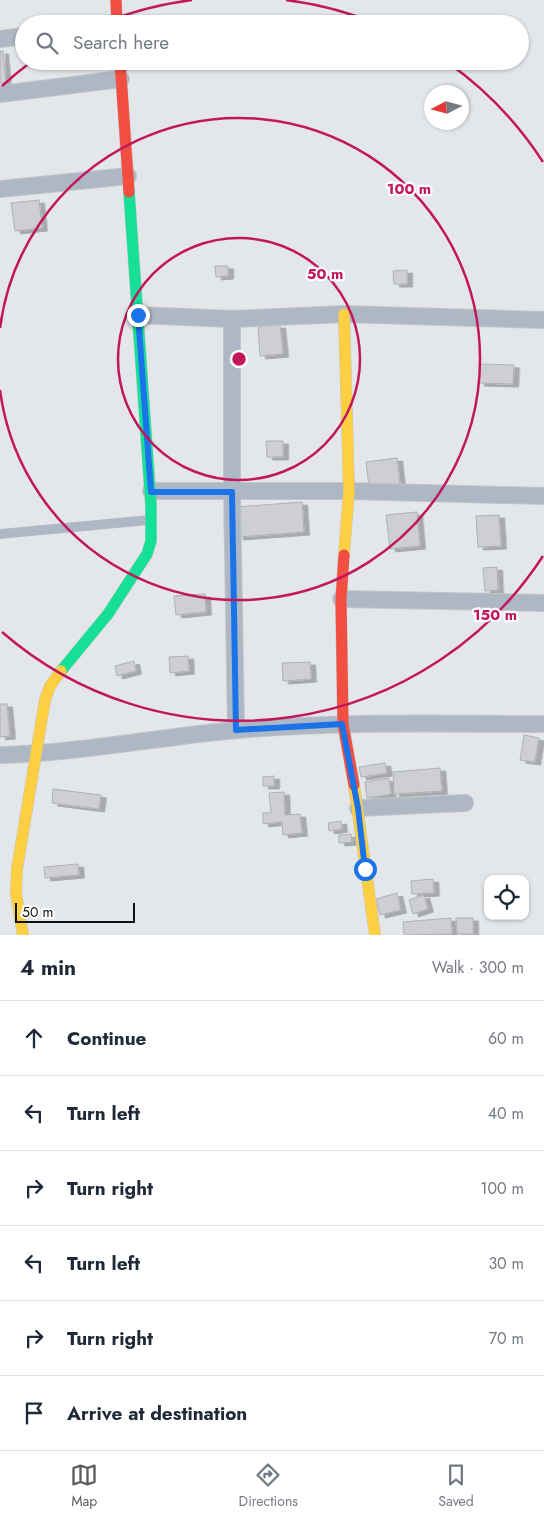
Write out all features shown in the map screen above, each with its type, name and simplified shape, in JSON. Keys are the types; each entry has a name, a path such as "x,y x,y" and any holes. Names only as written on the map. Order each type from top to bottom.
{"street":[{"path":"116,0 117,15"},
{"path":"0,39 15,37"},
{"path":"22,935 16,893 16,869 45,700 50,686 108,614 147,554 151,541 151,492 120,70"},
{"path":"0,94 121,80"},
{"path":"0,189 128,176"},
{"path":"138,315 232,319 344,314 544,320"},
{"path":"344,314 349,491 341,599 342,724 358,808 374,935"},
{"path":"232,319 232,492 236,730"},
{"path":"151,492 349,491 544,496"},
{"path":"341,599 544,603"},
{"path":"0,754 36,754 236,730 342,724 544,724"},
{"path":"358,808 465,803"}],"lane":[{"path":"0,534 152,520"}],"building":[{"path":"0,51 3,51 6,83 0,83"},
{"path":"39,200 42,228 15,231 11,203"},
{"path":"215,266 228,266 228,276 216,277"},
{"path":"407,270 407,284 394,284 393,271"},
{"path":"280,325 283,354 260,356 258,327"},
{"path":"480,364 514,365 513,384 479,383"},
{"path":"266,441 283,441 283,457 267,457"},
{"path":"397,458 400,484 369,487 366,462"},
{"path":"302,502 304,532 238,537 236,507"},
{"path":"417,512 420,546 390,549 386,515"},
{"path":"499,515 501,546 478,547 476,516"},
{"path":"497,567 498,590 485,591 483,568"},
{"path":"205,594 206,612 176,615 174,596"},
{"path":"188,656 189,671 170,673 169,657"},
{"path":"134,661 136,671 117,676 115,666"},
{"path":"310,662 311,679 283,681 282,663"},
{"path":"0,704 7,704 10,736 0,737"},
{"path":"524,735 539,738 535,762 520,760"},
{"path":"385,763 387,773 361,777 359,767"},
{"path":"440,768 442,791 394,794 393,772"},
{"path":"274,776 274,786 263,786 263,777"},
{"path":"389,778 391,794 367,798 365,782"},
{"path":"53,789 101,795 99,809 52,803"},
{"path":"284,792 285,815 300,814 302,833 283,835 282,822 263,824 263,813 271,813 269,793"},
{"path":"341,821 342,829 329,831 328,823"},
{"path":"351,834 352,842 339,843 339,835"},
{"path":"78,864 79,875 45,878 44,867"},
{"path":"433,879 434,893 412,894 411,881"},
{"path":"397,893 401,910 380,915 376,899"},
{"path":"424,895 428,909 413,914 409,900"},
{"path":"451,918 452,934 404,935 403,922"},
{"path":"456,918 473,918 473,934 457,934"}],"traffic: fast":[{"path":"61,671 108,614 147,554 151,541 151,505 129,192"}],"traffic: slow":[{"path":"344,314 349,491 344,555"},
{"path":"23,935 16,893 17,869 45,700 50,686 61,671"},
{"path":"354,785 375,935"}],"traffic: jam":[{"path":"116,0 117,15"},
{"path":"121,70 129,192"},
{"path":"344,555 341,599 343,724 354,785"}],"route":[{"path":"138,315 151,492 232,492 236,730 342,724 358,808 365,869"}]}
